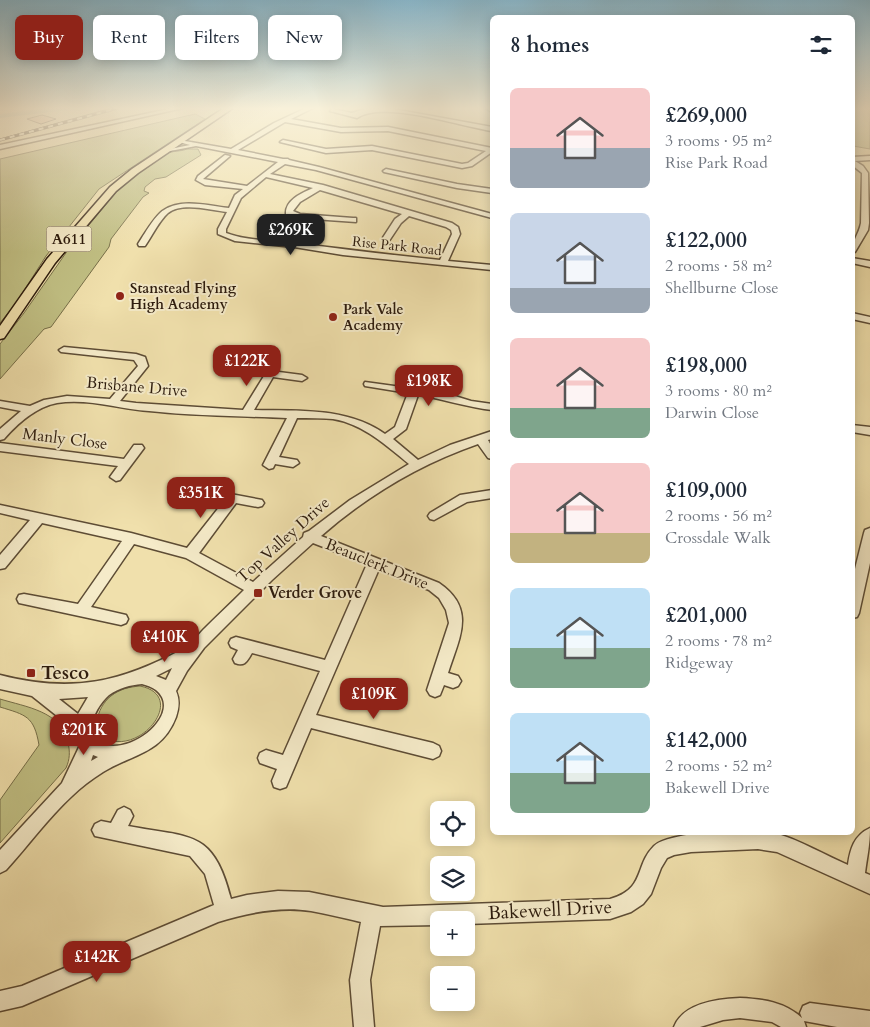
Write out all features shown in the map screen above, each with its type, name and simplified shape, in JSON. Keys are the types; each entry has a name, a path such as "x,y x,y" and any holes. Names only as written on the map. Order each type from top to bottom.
{"main road":[{"name":"A611","path":"0,335 51,261 100,202 128,177 160,156"}],"street":[{"path":"227,156 199,180 206,183 249,188"},
{"path":"265,156 490,215"},
{"path":"410,156 467,166 483,156"},
{"path":"855,160 870,158"},
{"name":"Rise Park Road","path":"286,160 264,175 236,199 221,232 228,237 343,253 490,268"},
{"path":"427,166 435,161"},
{"path":"855,162 865,173 866,219 861,234"},
{"path":"385,171 457,186 490,191"},
{"path":"411,176 419,171"},
{"path":"264,175 291,179 449,225 455,229 456,234 443,263"},
{"path":"320,188 296,201 289,212 299,216 353,220"},
{"path":"142,244 166,212 171,209 186,207 231,210"},
{"path":"386,239 398,220 408,213"},
{"path":"855,261 870,264"},
{"path":"855,317 870,320"},
{"path":"68,353 136,357 141,359 143,366 113,403"},
{"path":"231,371 297,377 300,364"},
{"path":"246,412 270,374"},
{"path":"384,375 374,385 490,407"},
{"path":"385,439 400,429 414,391"},
{"name":"Brisbane Drive","path":"0,436 12,422 31,409 56,400 70,398 147,408 332,416 353,420 368,426 417,465"},
{"path":"0,404 31,409"},
{"path":"293,463 270,463 294,414"},
{"path":"855,428 870,431"},
{"name":"Top Valley Drive","path":"168,692 175,674 192,651 309,536 362,496 417,465 487,437"},
{"name":"Manly Close","path":"0,447 126,463"},
{"name":"Manly Close","path":"116,477 138,448"},
{"path":"443,514 464,498 490,494"},
{"path":"190,554 217,521 226,498 258,503"},
{"path":"0,509 131,538 190,554 254,589"},
{"path":"0,564 39,518"},
{"path":"855,603 867,563 870,533"},
{"name":"Beauclerk Drive","path":"309,536 428,583 440,590 455,611 456,623 442,683"},
{"path":"81,610 131,538"},
{"path":"280,781 374,562"},
{"path":"29,604 81,610 122,619"},
{"path":"240,659 242,644 330,667"},
{"name":"Top Valley Drive","path":"130,678 154,670 192,651"},
{"path":"0,682 38,692 76,692 113,684 130,678 142,677 162,684 168,692 172,707 170,716 160,733 142,747 121,754 96,767 66,790 0,864"},
{"path":"113,684 103,690 88,707 83,727 89,743 98,750 108,754 121,754"},
{"path":"38,692 83,727"},
{"path":"306,720 426,745"},
{"path":"66,790 83,760 89,743"},
{"path":"266,758 288,764"},
{"path":"124,816 108,832 194,848 204,854 211,864 225,911"},
{"path":"863,881 859,850 870,837"},
{"name":"Bakewell Drive","path":"0,1001 22,996 225,911 247,904 278,900 309,901 383,917 610,909 624,905 636,898 644,887 654,862 661,852 671,846 691,843 758,840 778,843 863,881"},
{"path":"364,1027 360,980 372,914"},
{"path":"684,1027 689,1021 722,1009 751,1008 786,1017 814,1021 870,1021"}],"shaded area":[{"path":"13,156 149,156 99,189 46,256 16,303 0,323 0,159"},
{"path":"163,156 200,156 166,177 155,179 145,187 144,191 149,193 143,197 111,239 109,247 51,327 44,329 0,379 0,344 68,250 124,183"},
{"path":"140,686 153,691 160,699 160,709 156,720 138,737 126,741 113,741 105,738 100,733 97,721 106,701 118,692"},
{"path":"0,699 41,712 58,723 68,742 69,752 66,768 0,843 0,800 39,745 31,722 16,712 0,707"}],"place":[{"name":"Stanstead Flying High Academy","path":"120,296"},
{"name":"Park Vale Academy","path":"333,317"},
{"name":"Verder Grove","path":"258,593"},
{"name":"Tesco","path":"31,673"}]}
